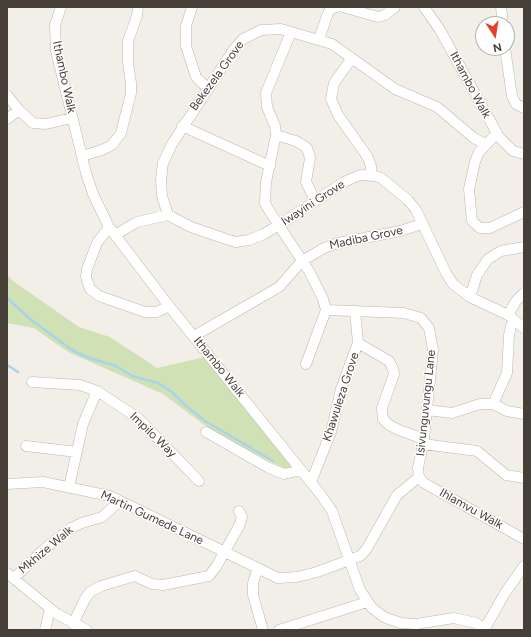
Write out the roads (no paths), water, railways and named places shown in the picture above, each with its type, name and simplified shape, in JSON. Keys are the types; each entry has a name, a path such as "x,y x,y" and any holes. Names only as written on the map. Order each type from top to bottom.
{"street":[{"name":"Ithambo Walk","path":"62,7 55,25 56,51 72,118 93,194 112,231 169,306 311,482 332,511 360,590 367,602 384,617 400,623 435,626 454,618 476,623 484,629"},
{"path":"82,156 102,150 112,144 121,133 132,87 128,63 128,40 137,16 138,7"},
{"path":"192,7 186,26 186,46 196,77 208,89"},
{"path":"319,39 330,9 337,7"},
{"path":"343,7 378,17 385,15 395,7"},
{"name":"Ithambo Walk","path":"424,7 440,30 497,133 509,148 524,154"},
{"name":"Bekezela Grove","path":"168,215 162,196 161,180 163,163 182,126 208,89 225,60 243,39 255,32 268,29 291,32 319,39 340,48 395,89 437,107 474,138 485,144"},
{"path":"291,32 266,93 266,107 276,135 266,182 265,202 317,286 326,310 306,364"},
{"path":"506,56 512,96 516,104 524,108"},
{"path":"352,58 334,83 331,99 338,115 367,156 371,166 371,175 381,178 408,200 416,210 449,279 470,297 510,317 524,328"},
{"path":"7,95 30,121 36,124 46,124 72,118"},
{"path":"7,119 19,110"},
{"path":"182,126 270,166"},
{"path":"497,133 479,152 472,174 469,189 472,221 480,228 490,228 524,212"},
{"path":"276,135 296,141 307,148 310,158 306,182 315,200"},
{"name":"Iwayini Grove","path":"168,215 191,227 236,242 249,240 264,234 279,225 315,200 352,178 360,175 371,175"},
{"path":"168,215 137,222 112,231 97,243 87,269 86,277 90,289 100,296 145,312 157,312 169,306"},
{"name":"Madiba Grove","path":"194,336 279,287 302,261 333,244 384,235 422,224"},
{"path":"470,297 477,275 488,259 502,251 524,247"},
{"path":"492,404 508,373 510,317 516,301 524,293"},
{"name":"Isivunguvungu Lane","path":"326,310 404,313 416,315 426,322 429,328 433,350 427,410 418,468 419,477"},
{"name":"Khawuleza Grove","path":"311,482 331,432 344,379 358,343 355,311"},
{"path":"358,343 389,361 393,369 394,374 382,408 383,419 389,425 423,441 477,451 498,470 506,475 524,478"},
{"name":"Impilo Way","path":"32,382 80,384 97,391 138,418 199,481"},
{"path":"69,487 84,424 97,391"},
{"path":"427,410 452,413 480,404 492,404 508,411 524,414"},
{"path":"206,432 269,468 284,474 301,470"},
{"path":"26,446 77,452"},
{"path":"350,562 366,550 397,495 419,477"},
{"name":"Ihlamvu Walk","path":"419,477 424,483 524,539"},
{"name":"Martin Gumede Lane","path":"7,484 36,481 95,492 120,501 278,578 297,577 350,562"},
{"name":"Mkhize Walk","path":"10,576 71,528 102,517 120,501"},
{"path":"74,624 85,599 94,589 130,576 138,576 152,584 163,585 205,577 211,574 241,520 241,514 239,511"},
{"path":"484,629 505,593 524,566"},
{"path":"258,568 253,583 253,594 264,630"},
{"path":"10,576 50,609 87,630"},
{"path":"279,630 367,602"},
{"path":"45,630 50,609"}],"waterway":[{"path":"7,298 30,319 72,350 89,358 116,366 132,376 158,383 172,392 205,421 273,461"},
{"path":"7,365 18,372"}]}
